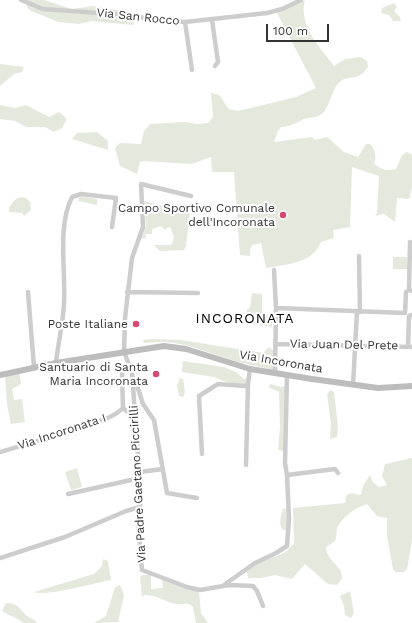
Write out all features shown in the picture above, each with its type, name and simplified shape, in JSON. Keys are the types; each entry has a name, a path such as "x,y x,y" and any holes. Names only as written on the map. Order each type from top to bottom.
{"main road":[{"name":"Via Incoronata","path":"0,375 34,367 124,352 156,347 175,347 250,369 378,388 412,386"}],"street":[{"name":"Via San Rocco","path":"21,0 43,9 126,15 164,22 212,20 268,13 282,9 301,0"},
{"path":"212,20 218,62 215,66"},
{"path":"185,22 192,70"},
{"path":"124,352 132,258 143,227 141,184 191,196"},
{"path":"56,363 64,305 63,236 67,211 72,197 81,194 116,198 112,227"},
{"path":"410,242 409,290 412,291"},
{"path":"353,385 359,312 359,256"},
{"path":"274,270 277,344 275,373"},
{"path":"28,292 34,367"},
{"path":"128,292 198,293"},
{"path":"276,308 405,313 406,292"},
{"path":"410,347 408,322 409,316 412,315"},
{"name":"Via Juan Del Prete","path":"277,344 410,347"},
{"name":"Via Padre Gaetano Piccirilli","path":"124,352 132,372 136,419 140,478 140,507 138,520 142,570 193,589 208,590 222,586"},
{"path":"129,364 123,371 122,375 123,408 136,419"},
{"path":"246,465 248,384 250,369"},
{"path":"132,372 143,404 154,420 169,494 197,498"},
{"path":"222,586 255,562 276,553 287,546 289,518 286,463 287,375"},
{"path":"202,454 199,396 218,384 242,386 248,384"},
{"name":"Via Incoronata I","path":"0,452 109,417 123,408"},
{"path":"287,475 334,469 338,473"},
{"path":"139,472 163,470"},
{"path":"68,494 140,478"},
{"path":"0,558 65,536 126,510 140,507"},
{"path":"222,586 255,587 263,606"}],"shaded area":[{"path":"24,0 44,0 72,9 93,6 136,13 135,21 133,25 92,21 79,24 58,22 29,10"},
{"path":"305,0 304,10 307,27 317,44 334,66 345,59 361,57 367,61 368,67 360,75 343,80 337,85 323,113 319,116 306,118 290,126 281,127 274,142 312,137 315,140 327,137 344,152 358,157 366,144 370,144 375,153 374,163 381,169 387,170 396,169 402,155 407,152 412,155 412,187 409,199 397,198 395,222 384,214 375,216 377,213 379,176 352,167 350,227 333,230 334,238 321,242 312,255 305,259 290,264 266,268 261,243 252,245 250,256 240,255 234,172 212,172 211,157 192,164 143,161 140,162 137,174 120,166 115,148 120,143 141,144 144,131 150,124 185,122 197,124 208,123 213,117 211,93 220,96 229,109 238,111 296,97 316,88 277,13"},
{"path":"394,3 397,7 394,11 400,17 401,21 393,21 389,15 381,13 382,8"},
{"path":"0,64 24,67 22,72 14,74 0,86"},
{"path":"0,105 15,108 26,105 49,117 59,112 67,119 62,128 54,132 45,127 26,127 15,121 0,119"},
{"path":"97,132 108,141 108,150 72,139 77,133"},
{"path":"80,196 97,199 97,205 78,201"},
{"path":"21,197 26,198 30,202 31,210 24,216 22,213 9,212 12,203"},
{"path":"144,201 190,213 186,246 184,250 160,251 154,245 171,245 174,238 171,228 168,227 165,230 161,226 152,229 152,234 146,234 145,239 142,238 146,226"},
{"path":"393,257 407,257 408,269 393,269"},
{"path":"252,293 262,294 262,315 272,316 272,327 245,323 245,321 257,321 258,314 247,313 247,309 250,308"},
{"path":"143,340 181,340 263,353 269,347 274,351 273,370 234,361 188,346 168,342 144,343"},
{"path":"183,361 224,367 236,372 244,379 247,378 246,384 231,384 214,377 182,372"},
{"path":"19,372 21,384 12,389 14,400 22,399 25,422 11,424 7,404 5,375"},
{"path":"180,378 183,379 185,392 183,397 179,396 177,385"},
{"path":"271,384 281,387 285,386 284,451 278,450 280,427 279,392 268,387"},
{"path":"331,390 334,392 338,427 337,437 330,439 331,424 327,394"},
{"path":"412,458 412,541 407,569 404,572 395,572 393,569 387,536 387,518 377,516 367,504 354,510 342,520 337,528 335,541 326,547 329,556 342,574 342,579 337,585 328,584 305,564 292,579 275,575 261,578 248,578 247,572 255,564 282,554 294,544 293,508 345,503 346,496 350,493 361,495 363,486 370,475 373,482 379,487 387,485 382,476 385,464"},
{"path":"77,468 82,487 71,490 65,472"},
{"path":"287,508 288,530 283,530 280,523 281,517 283,509"},
{"path":"103,559 108,561 111,580 48,593 34,592 94,574 102,566"},
{"path":"142,575 151,575 151,589 163,588 162,579 199,592 201,613 208,623 196,623 193,607 189,604 176,604 149,595 142,597 140,577"},
{"path":"120,585 124,595 118,622 94,623 106,616 115,587"},
{"path":"350,591 354,613 351,618 345,615 344,606 340,596"},
{"path":"6,603 16,605 37,623 23,623 2,611"}],"place":[{"name":"Campo Sportivo Comunale dell'Incoronata","path":"283,215"},
{"name":"Poste Italiane","path":"136,324"},
{"name":"Santuario di Santa Maria Incoronata","path":"156,374"}],"district":[{"name":"INCORONATA","path":"245,319"}]}
